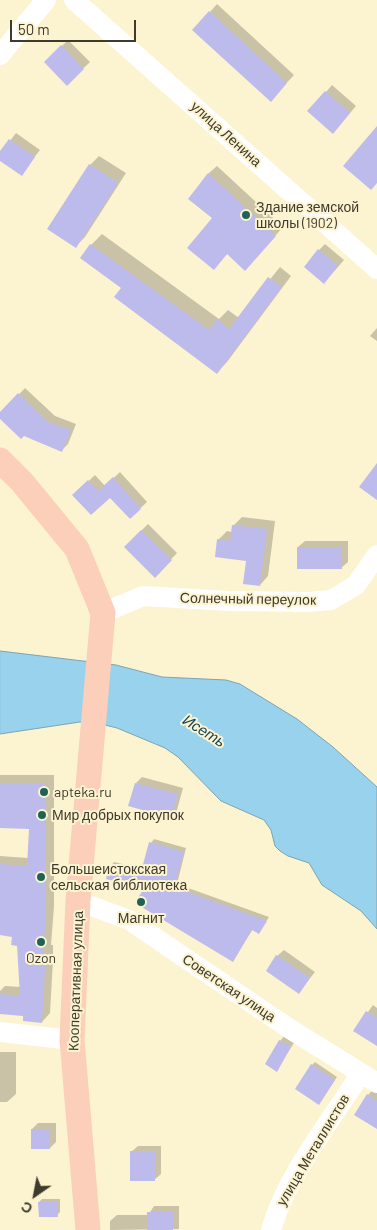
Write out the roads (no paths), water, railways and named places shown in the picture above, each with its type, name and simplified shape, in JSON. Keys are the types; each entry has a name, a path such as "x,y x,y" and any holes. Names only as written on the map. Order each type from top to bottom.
{"main road":[{"path":"0,460 22,482 77,549 102,622"},
{"name":"Кооперативная улица","path":"88,1230 72,1040 78,901 102,622"}],"street":[{"path":"0,55 46,0"},
{"name":"улица Ленина","path":"74,0 377,269"},
{"name":"Солнечный переулок","path":"102,622 143,596 229,601 310,602 331,600 356,585 377,555"},
{"name":"Советская улица","path":"78,901 129,920 290,1029 369,1078"},
{"path":"0,1032 72,1040"},
{"name":"улица Металлистов","path":"271,1230 275,1214 289,1185 369,1078"}],"water":[{"name":"Исеть","path":"0,651 116,665 162,677 226,680 240,684 297,719 333,747 377,787 377,929 361,911 322,885 309,863 288,856 280,851 275,846 271,830 264,820 221,801 178,757 165,748 117,728 97,723 80,722 0,734"}],"place":[{"name":"Здание земской школы (1902)","path":"246,215"},
{"name":"apteka.ru","path":"44,792"},
{"name":"Мир добрых покупок","path":"42,815"},
{"name":"Большеистокская сельская библиотека","path":"41,877"},
{"name":"Магнит","path":"141,902"},
{"name":"Ozon","path":"41,942"}]}
